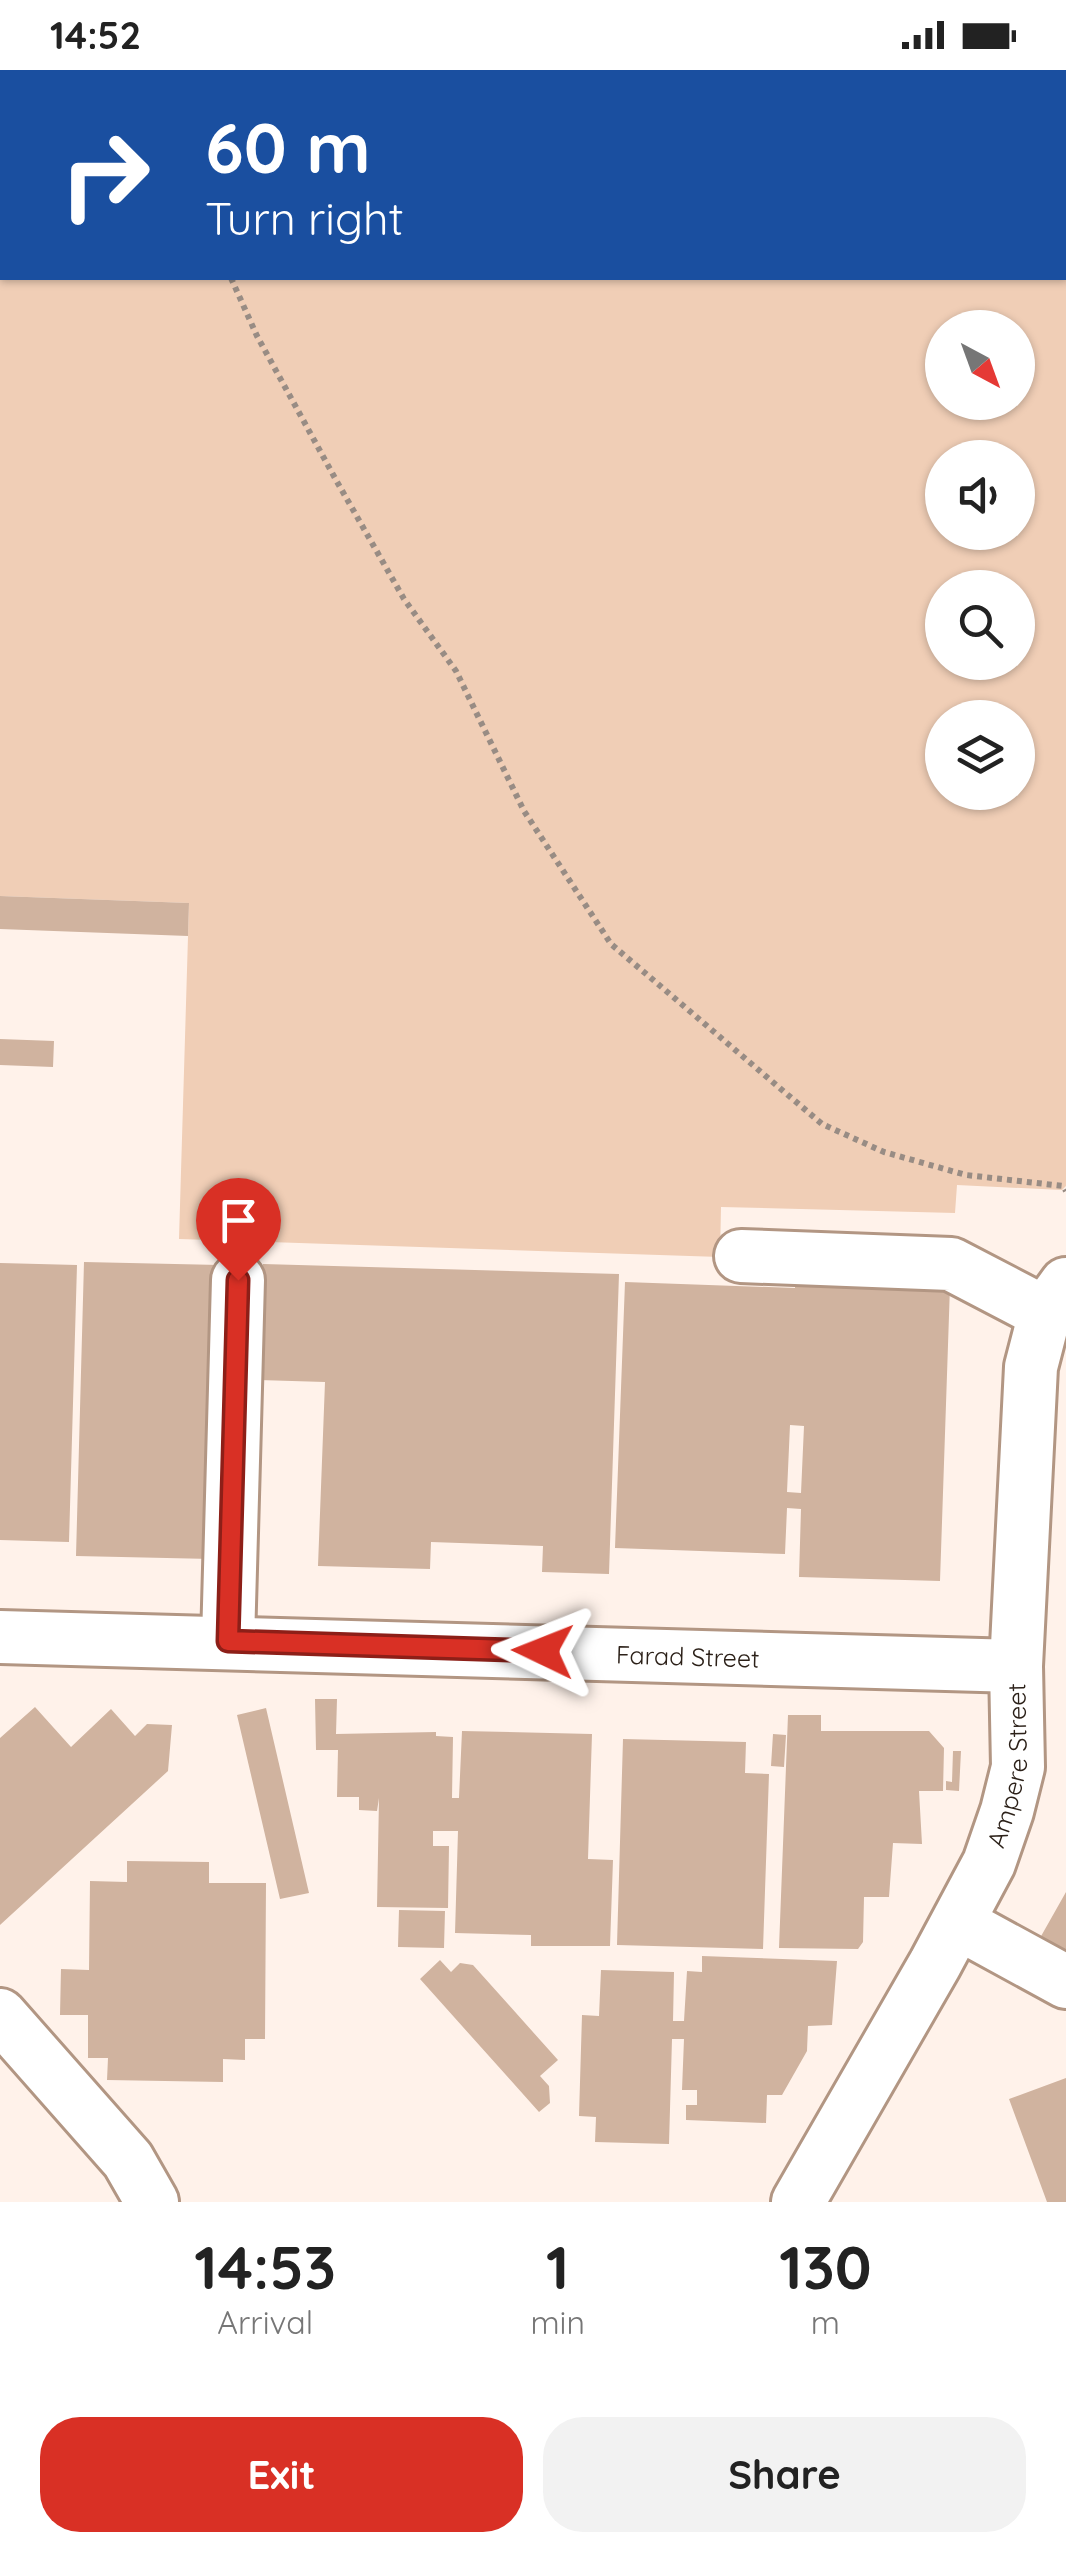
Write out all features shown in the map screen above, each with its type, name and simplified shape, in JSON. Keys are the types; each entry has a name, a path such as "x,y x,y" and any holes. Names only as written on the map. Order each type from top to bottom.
{"street":[{"path":"741,1256 950,1264 1055,1298"},
{"path":"228,1641 238,1280"},
{"name":"Ampere Street","path":"798,2202 989,1864 1018,1766 1016,1666 1031,1368 1055,1298"},
{"name":"Farad Street","path":"0,1636 1016,1666"},
{"path":"958,1923 1066,1982"},
{"path":"0,2014 128,2160 152,2202"}],"path":[{"path":"232,280 257,336 365,531 404,599 456,671 524,811 611,944 822,1124 884,1152 966,1174 1064,1186 1066,1190"}],"shaded area":[{"path":"0,280 1066,280 1066,1186 1062,1190 957,1185 955,1213 721,1207 720,1257 179,1239 189,903 0,896"}],"building":[{"path":"0,896 189,903 188,936 0,929"},
{"path":"0,1039 54,1041 53,1067 0,1065"},
{"path":"84,1262 220,1265 212,1559 76,1556"},
{"path":"0,1263 77,1265 69,1542 0,1540"},
{"path":"263,1264 619,1274 609,1574 542,1572 543,1546 431,1542 430,1569 318,1566 325,1382 259,1380"},
{"path":"795,1281 950,1286 940,1581 799,1577 801,1509 787,1508 785,1554 615,1548 625,1282 795,1288","holes":["790,1425 804,1426 801,1493 787,1492"]},
{"path":"315,1699 337,1699 336,1734 436,1732 436,1736 453,1737 452,1798 459,1798 462,1731 592,1734 588,1859 613,1860 610,1946 531,1946 531,1935 455,1933 458,1831 433,1831 433,1846 449,1846 448,1908 377,1907 379,1798 377,1811 359,1810 359,1797 337,1797 338,1750 316,1750"},
{"path":"35,1707 71,1747 111,1709 135,1736 147,1724 172,1725 168,1771 0,1925 0,1738"},
{"path":"266,1708 309,1893 280,1899 237,1715"},
{"path":"788,1715 821,1715 821,1731 929,1731 944,1748 943,1791 919,1791 922,1844 893,1843 889,1897 864,1897 863,1942 858,1949 779,1948"},
{"path":"773,1734 786,1735 784,1767 771,1766"},
{"path":"623,1739 746,1742 745,1773 769,1774 763,1949 617,1945"},
{"path":"953,1751 961,1751 959,1791 946,1790 946,1781 952,1782"},
{"path":"127,1861 209,1862 209,1883 266,1883 265,2039 245,2039 245,2060 223,2059 223,2082 107,2080 108,2058 88,2058 88,2015 60,2015 61,1969 89,1970 90,1881 127,1882"},
{"path":"1066,1892 1066,1953 1040,1938"},
{"path":"399,1910 445,1911 444,1948 398,1947"},
{"path":"702,1956 837,1961 832,2025 808,2026 807,2051 782,2095 767,2095 766,2123 686,2120 686,2105 697,2105 697,2090 682,2090 684,2039 672,2039 669,2144 595,2142 596,2117 579,2116 582,2015 599,2016 601,1970 674,1972 673,2021 684,2021 687,1971 702,1972"},
{"path":"440,1960 451,1972 460,1963 473,1965 558,2060 540,2076 549,2086 550,2103 539,2112 420,1979"},
{"path":"1066,2078 1066,2202 1047,2202 1009,2099"}],"route":[{"path":"238,1280 228,1641 543,1651"}]}
